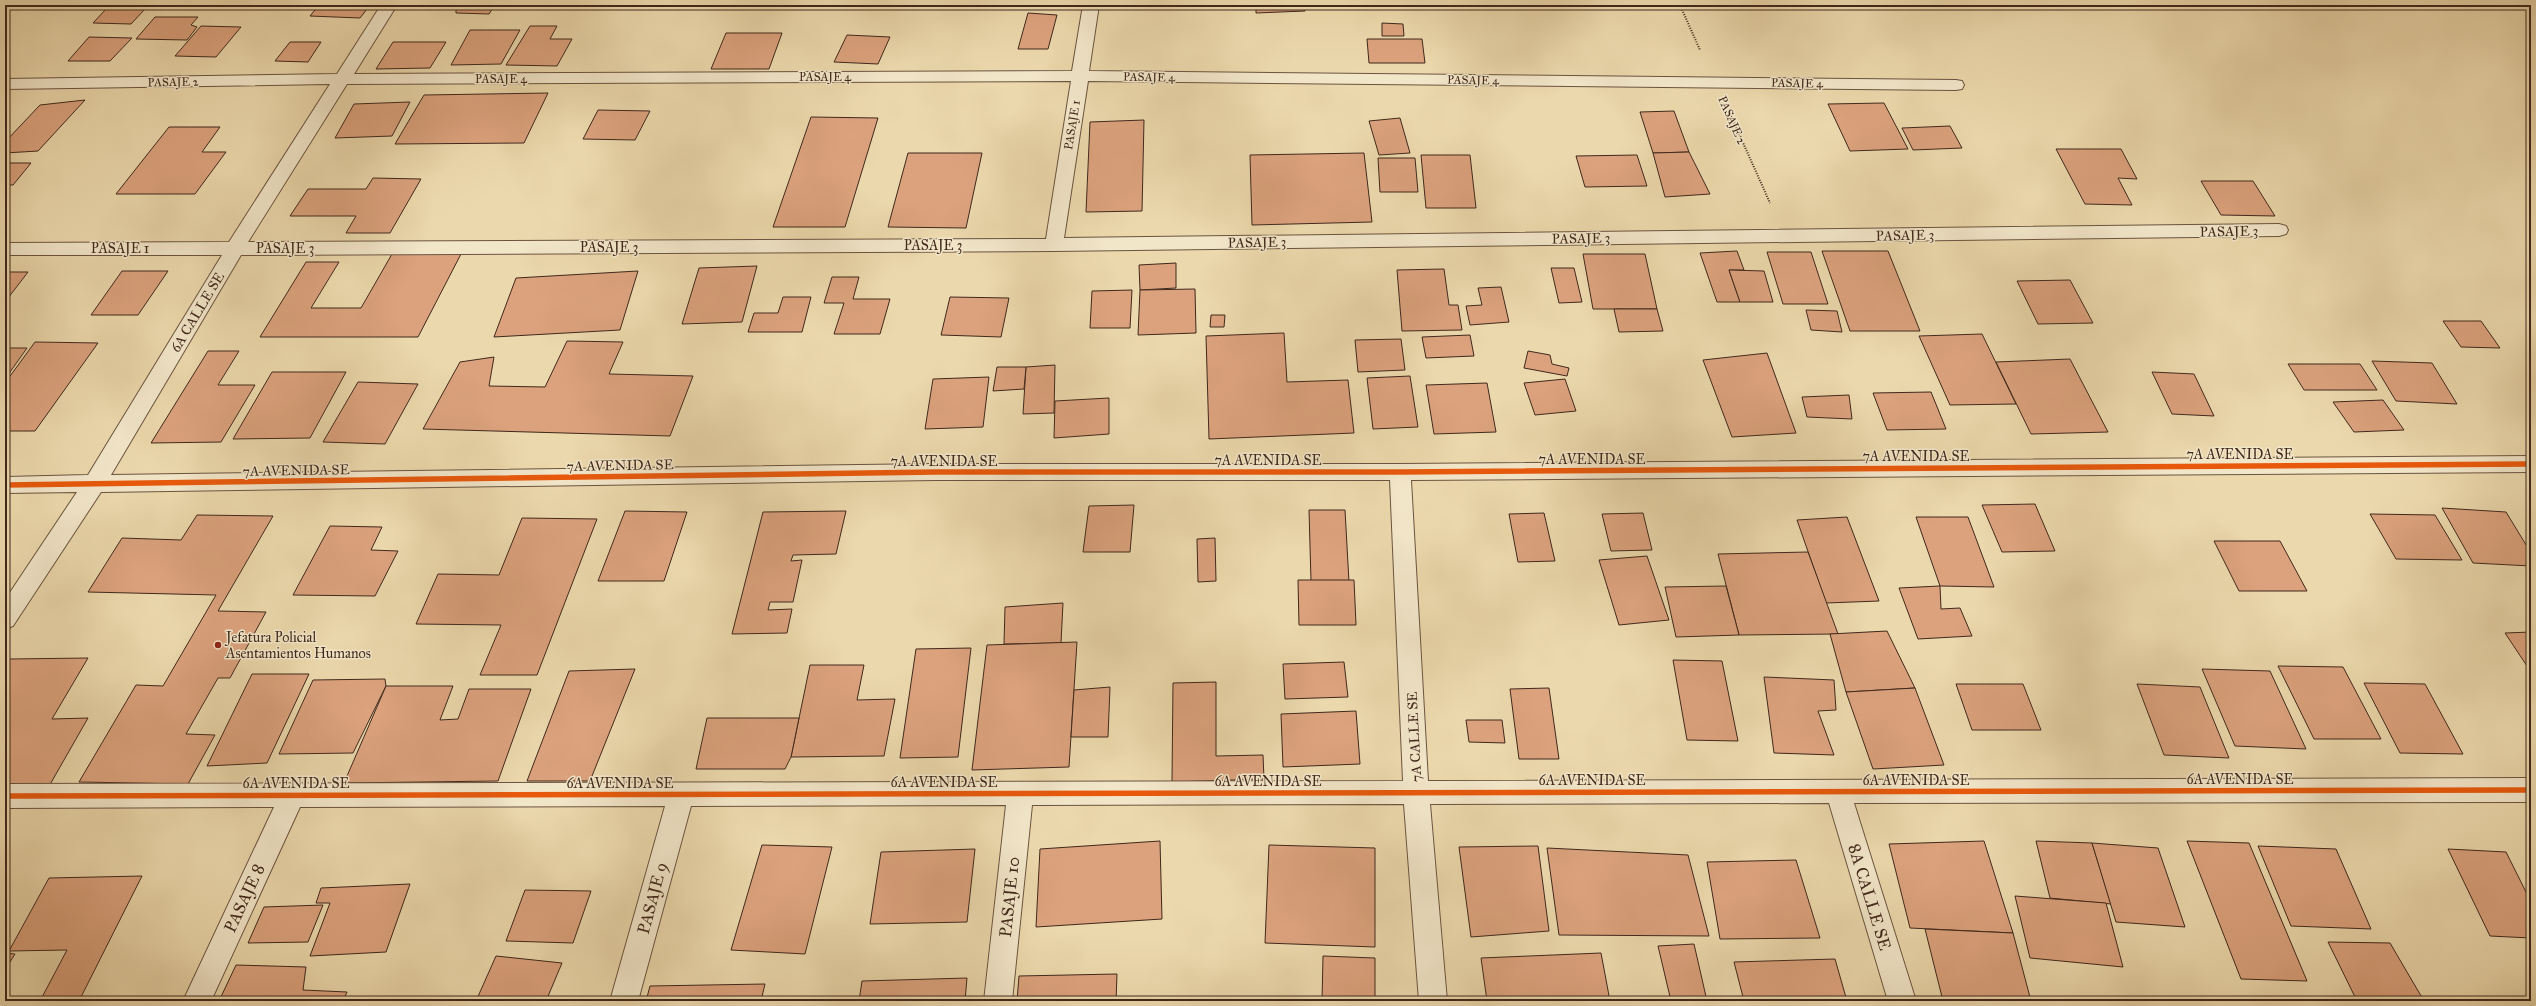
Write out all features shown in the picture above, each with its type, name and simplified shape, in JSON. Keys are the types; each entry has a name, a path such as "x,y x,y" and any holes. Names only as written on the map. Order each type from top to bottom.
{"street":[{"name":"6A CALLE SE","path":"5,619 94,485 235,248 389,5"},
{"name":"PASAJE 1","path":"1054,245 1090,5"},
{"name":"PASAJE 4","path":"342,79 1080,76 1956,85"},
{"name":"PASAJE 2","path":"5,84 342,79"},
{"name":"PASAJE 3","path":"235,248 1054,245 2279,230"},
{"name":"PASAJE 1","path":"5,249 235,248"},
{"name":"7A AVENIDA SE","path":"5,485 94,485 936,472 1400,472 2531,464"},
{"name":"7A CALLE SE","path":"1400,472 1416,793 1433,1001"},
{"name":"6A AVENIDA SE","path":"5,796 2531,790"},
{"name":"8A CALLE SE","path":"1838,792 1902,1001"},
{"name":"PASAJE 9","path":"624,1001 681,794"},
{"name":"PASAJE 10","path":"998,1001 1020,794"},
{"name":"PASAJE 8","path":"197,1001 292,796"}],"building":[{"path":"264,5 287,5 283,9 261,9"},
{"path":"319,5 370,5 360,18 310,16"},
{"path":"440,5 495,5 489,14 456,13 456,8 439,7"},
{"path":"1005,5 1040,5 1039,9 1005,9"},
{"path":"1256,5 1304,5 1305,11 1256,13"},
{"path":"107,8 145,9 131,24 93,23"},
{"path":"1028,13 1057,15 1048,49 1018,49"},
{"path":"155,17 198,17 191,25 197,27 187,40 136,39"},
{"path":"1382,23 1403,24 1404,36 1382,36"},
{"path":"201,26 241,27 216,57 175,56"},
{"path":"530,26 557,26 550,39 572,39 557,66 506,65"},
{"path":"470,30 520,30 501,64 451,65"},
{"path":"726,33 782,33 769,69 711,69"},
{"path":"847,35 890,37 878,64 834,62"},
{"path":"89,37 132,38 110,61 68,61"},
{"path":"1367,39 1422,39 1425,63 1369,63"},
{"path":"290,42 321,42 308,62 275,61"},
{"path":"393,42 446,42 430,68 376,69"},
{"path":"548,93 524,143 395,144 424,95"},
{"path":"85,100 38,151 5,153 5,142 40,105"},
{"path":"410,102 392,136 335,138 354,104"},
{"path":"1884,103 1908,149 1850,151 1828,104"},
{"path":"598,110 650,111 635,140 583,139"},
{"path":"1674,111 1689,152 1653,153 1640,112"},
{"path":"811,117 878,118 845,227 773,227"},
{"path":"1400,118 1410,153 1379,155 1369,121"},
{"path":"1144,120 1142,211 1086,212 1090,122"},
{"path":"1950,126 1962,148 1913,150 1902,128"},
{"path":"169,127 220,127 202,152 226,152 195,194 116,194"},
{"path":"2056,149 2121,149 2137,179 2118,178 2132,205 2085,204"},
{"path":"1689,152 1710,194 1665,197 1653,153"},
{"path":"908,153 982,153 966,228 888,227"},
{"path":"1364,153 1372,222 1252,225 1250,155"},
{"path":"1421,155 1470,155 1476,208 1426,208"},
{"path":"1637,155 1647,186 1585,187 1576,156"},
{"path":"1378,158 1415,158 1418,192 1380,192"},
{"path":"5,163 31,163 13,185 5,185"},
{"path":"373,178 421,179 390,233 346,233 356,216 290,216 308,189 366,189"},
{"path":"2201,181 2253,181 2275,216 2221,215"},
{"path":"1737,251 1744,270 1729,270 1740,302 1717,302 1700,253"},
{"path":"1822,251 1888,251 1920,331 1850,331"},
{"path":"1767,252 1811,252 1828,304 1783,304"},
{"path":"392,254 461,254 418,337 260,337 306,262 339,262 311,308 361,308"},
{"path":"1583,254 1645,254 1657,309 1593,309"},
{"path":"1176,263 1176,288 1140,290 1139,265"},
{"path":"757,266 742,322 682,324 699,268"},
{"path":"1551,268 1574,268 1582,302 1559,303"},
{"path":"1444,269 1449,305 1458,305 1462,330 1402,331 1397,270"},
{"path":"1729,270 1764,271 1773,302 1740,302"},
{"path":"122,271 168,271 138,315 91,315"},
{"path":"638,271 620,330 494,337 516,278"},
{"path":"5,272 28,272 5,302"},
{"path":"832,277 859,277 853,299 890,299 880,334 834,334 844,303 824,303"},
{"path":"2070,280 2093,323 2038,324 2017,281"},
{"path":"1501,287 1509,322 1470,325 1466,306 1482,305 1478,288"},
{"path":"1195,289 1196,333 1138,335 1140,290"},
{"path":"1132,290 1130,328 1090,328 1092,291"},
{"path":"783,297 811,297 802,332 748,332 754,313 778,313"},
{"path":"950,297 1009,298 1001,337 941,335"},
{"path":"1614,309 1657,309 1663,331 1619,332"},
{"path":"1806,310 1837,311 1842,332 1811,330"},
{"path":"1211,315 1225,315 1224,327 1210,327"},
{"path":"2443,321 2481,321 2500,348 2461,347"},
{"path":"1284,333 1287,382 1348,380 1354,433 1209,439 1206,336"},
{"path":"1982,334 2016,404 1950,405 1919,336"},
{"path":"1470,335 1474,356 1426,358 1422,337"},
{"path":"1401,339 1405,370 1358,372 1355,340"},
{"path":"567,341 623,342 609,374 693,376 670,436 423,429 460,362 494,357 489,386 545,387"},
{"path":"35,342 98,343 35,431 5,431 5,383"},
{"path":"5,348 27,348 5,379"},
{"path":"208,351 239,351 218,385 255,385 221,442 151,443"},
{"path":"1528,351 1550,355 1552,364 1569,368 1567,376 1524,368"},
{"path":"1767,353 1796,433 1732,437 1703,360"},
{"path":"2070,359 2108,432 2031,434 1996,362"},
{"path":"2372,361 2432,363 2457,404 2396,401"},
{"path":"2288,364 2360,364 2377,390 2304,390"},
{"path":"1055,365 1054,413 1023,414 1026,367"},
{"path":"997,367 1026,367 1024,389 993,391"},
{"path":"272,372 346,372 310,438 233,439"},
{"path":"2152,372 2194,374 2214,416 2172,414"},
{"path":"1410,376 1418,427 1373,429 1367,378"},
{"path":"989,377 983,427 925,429 933,379"},
{"path":"1565,379 1576,411 1535,415 1524,383"},
{"path":"358,382 418,384 385,444 323,442"},
{"path":"1487,383 1496,432 1434,434 1426,385"},
{"path":"1931,392 1946,429 1887,430 1873,393"},
{"path":"1849,395 1852,419 1807,417 1802,397"},
{"path":"1109,398 1109,434 1054,438 1055,401"},
{"path":"2383,400 2404,430 2354,432 2333,402"},
{"path":"2035,504 2055,551 2002,552 1982,505"},
{"path":"1134,505 1130,552 1083,552 1089,506"},
{"path":"2442,508 2506,512 2531,553 2531,566 2473,563"},
{"path":"1309,510 1345,510 1349,582 1311,581"},
{"path":"625,511 687,512 664,581 598,581"},
{"path":"846,511 836,554 793,555 791,561 802,560 793,602 770,602 768,610 792,609 787,633 732,634 763,512"},
{"path":"1544,513 1555,561 1518,562 1509,514"},
{"path":"1643,513 1652,550 1611,551 1602,514"},
{"path":"2370,514 2435,515 2462,560 2396,559"},
{"name":"Jefatura Policial Asentamientos Humanos","path":"197,515 273,516 218,611 266,612 230,678 218,678 186,734 215,735 188,784 79,782 136,685 163,686 216,595 88,592 122,538 181,540"},
{"path":"1847,517 1879,601 1826,603 1797,520"},
{"path":"1916,517 1968,517 1994,587 1940,586"},
{"path":"522,518 597,519 537,675 480,675 501,625 416,624 438,574 499,575"},
{"path":"330,526 382,527 371,550 398,551 375,596 293,595"},
{"path":"1215,538 1216,581 1198,582 1197,539"},
{"path":"2214,541 2280,541 2307,591 2239,591"},
{"path":"1808,552 1838,634 1739,635 1718,554"},
{"path":"1647,556 1669,620 1619,625 1599,560"},
{"path":"1298,580 1354,580 1356,625 1299,625"},
{"path":"1726,586 1739,635 1676,637 1665,587"},
{"path":"1940,586 1941,609 1960,608 1972,636 1918,639 1899,588"},
{"path":"1063,603 1061,643 1004,644 1005,607"},
{"path":"1887,631 1915,688 1846,692 1830,634"},
{"path":"2531,632 2531,672 2505,633"},
{"path":"1077,642 1069,767 972,770 987,645"},
{"path":"971,648 958,757 900,758 916,649"},
{"path":"88,658 52,719 88,718 48,788 5,789 5,667 10,659"},
{"path":"1673,660 1722,661 1738,741 1687,740"},
{"path":"1344,662 1348,697 1285,699 1283,664"},
{"path":"810,665 864,665 857,700 895,699 884,756 791,757"},
{"path":"2278,666 2343,667 2381,739 2314,739"},
{"path":"635,669 590,781 527,781 569,671"},
{"path":"2202,669 2270,671 2306,749 2235,746"},
{"path":"252,674 309,674 267,763 207,766"},
{"path":"1764,677 1834,680 1836,710 1818,711 1834,755 1774,753"},
{"path":"385,679 386,686 353,753 279,754 313,680"},
{"path":"1216,682 1216,756 1263,755 1264,779 1172,782 1173,683"},
{"path":"2364,683 2425,684 2463,754 2400,753"},
{"path":"1956,684 2023,684 2041,730 1972,730"},
{"path":"2137,684 2200,687 2229,758 2164,755"},
{"path":"386,686 453,686 440,720 458,719 469,689 531,689 498,781 344,783"},
{"path":"1110,687 1108,737 1071,737 1074,690"},
{"path":"1549,688 1559,759 1519,759 1510,689"},
{"path":"1915,688 1944,765 1873,769 1846,692"},
{"path":"1356,711 1360,764 1283,767 1281,714"},
{"path":"707,718 799,718 791,757 785,769 696,769"},
{"path":"1466,720 1502,720 1505,743 1469,742"},
{"path":"1160,841 1162,919 1036,927 1040,849"},
{"path":"1984,841 2013,933 1910,928 1889,844"},
{"path":"2036,841 2092,843 2111,904 2050,898"},
{"path":"2187,841 2249,843 2307,981 2241,979"},
{"path":"2092,843 2158,848 2185,927 2116,922"},
{"path":"762,845 832,847 805,954 731,950"},
{"path":"1269,845 1375,848 1375,947 1265,943"},
{"path":"1538,846 1549,931 1471,937 1459,847"},
{"path":"2258,846 2336,849 2371,929 2291,926"},
{"path":"1547,848 1688,855 1709,936 1559,935"},
{"path":"975,849 967,922 870,924 881,852"},
{"path":"2448,849 2506,852 2531,902 2531,938 2490,936"},
{"path":"1796,860 1820,938 1720,939 1707,862"},
{"path":"142,876 79,1001 40,1001 67,950 9,951 49,878"},
{"path":"410,884 386,952 310,956 330,903 316,903 321,888"},
{"path":"525,890 591,891 573,943 506,941"},
{"path":"2015,896 2106,903 2123,967 2030,958"},
{"path":"323,905 308,942 248,943 264,907"},
{"path":"1925,929 2013,933 2031,1001 1943,1001"},
{"path":"2328,942 2390,943 2424,1001 2357,1001"},
{"path":"1694,944 1707,1001 1671,1001 1658,946"},
{"path":"5,953 15,954 5,970"},
{"path":"1601,953 1610,1001 1487,1001 1481,958"},
{"path":"496,956 562,963 546,1001 476,1001"},
{"path":"1323,956 1375,958 1375,1001 1322,1001"},
{"path":"1835,959 1847,1001 1744,1001 1734,962"},
{"path":"236,965 306,967 303,990 347,992 343,1001 219,1001"},
{"path":"1117,974 1116,1001 1017,1001 1019,976"},
{"path":"967,978 965,1001 859,1001 862,981"},
{"path":"765,984 761,1001 646,1001 650,986"}],"cycle path":[{"path":"5,485 936,472 1400,472 2531,464"},
{"path":"5,796 2531,790"}],"place":[{"name":"Jefatura Policial Asentamientos Humanos","path":"218,645"}]}
